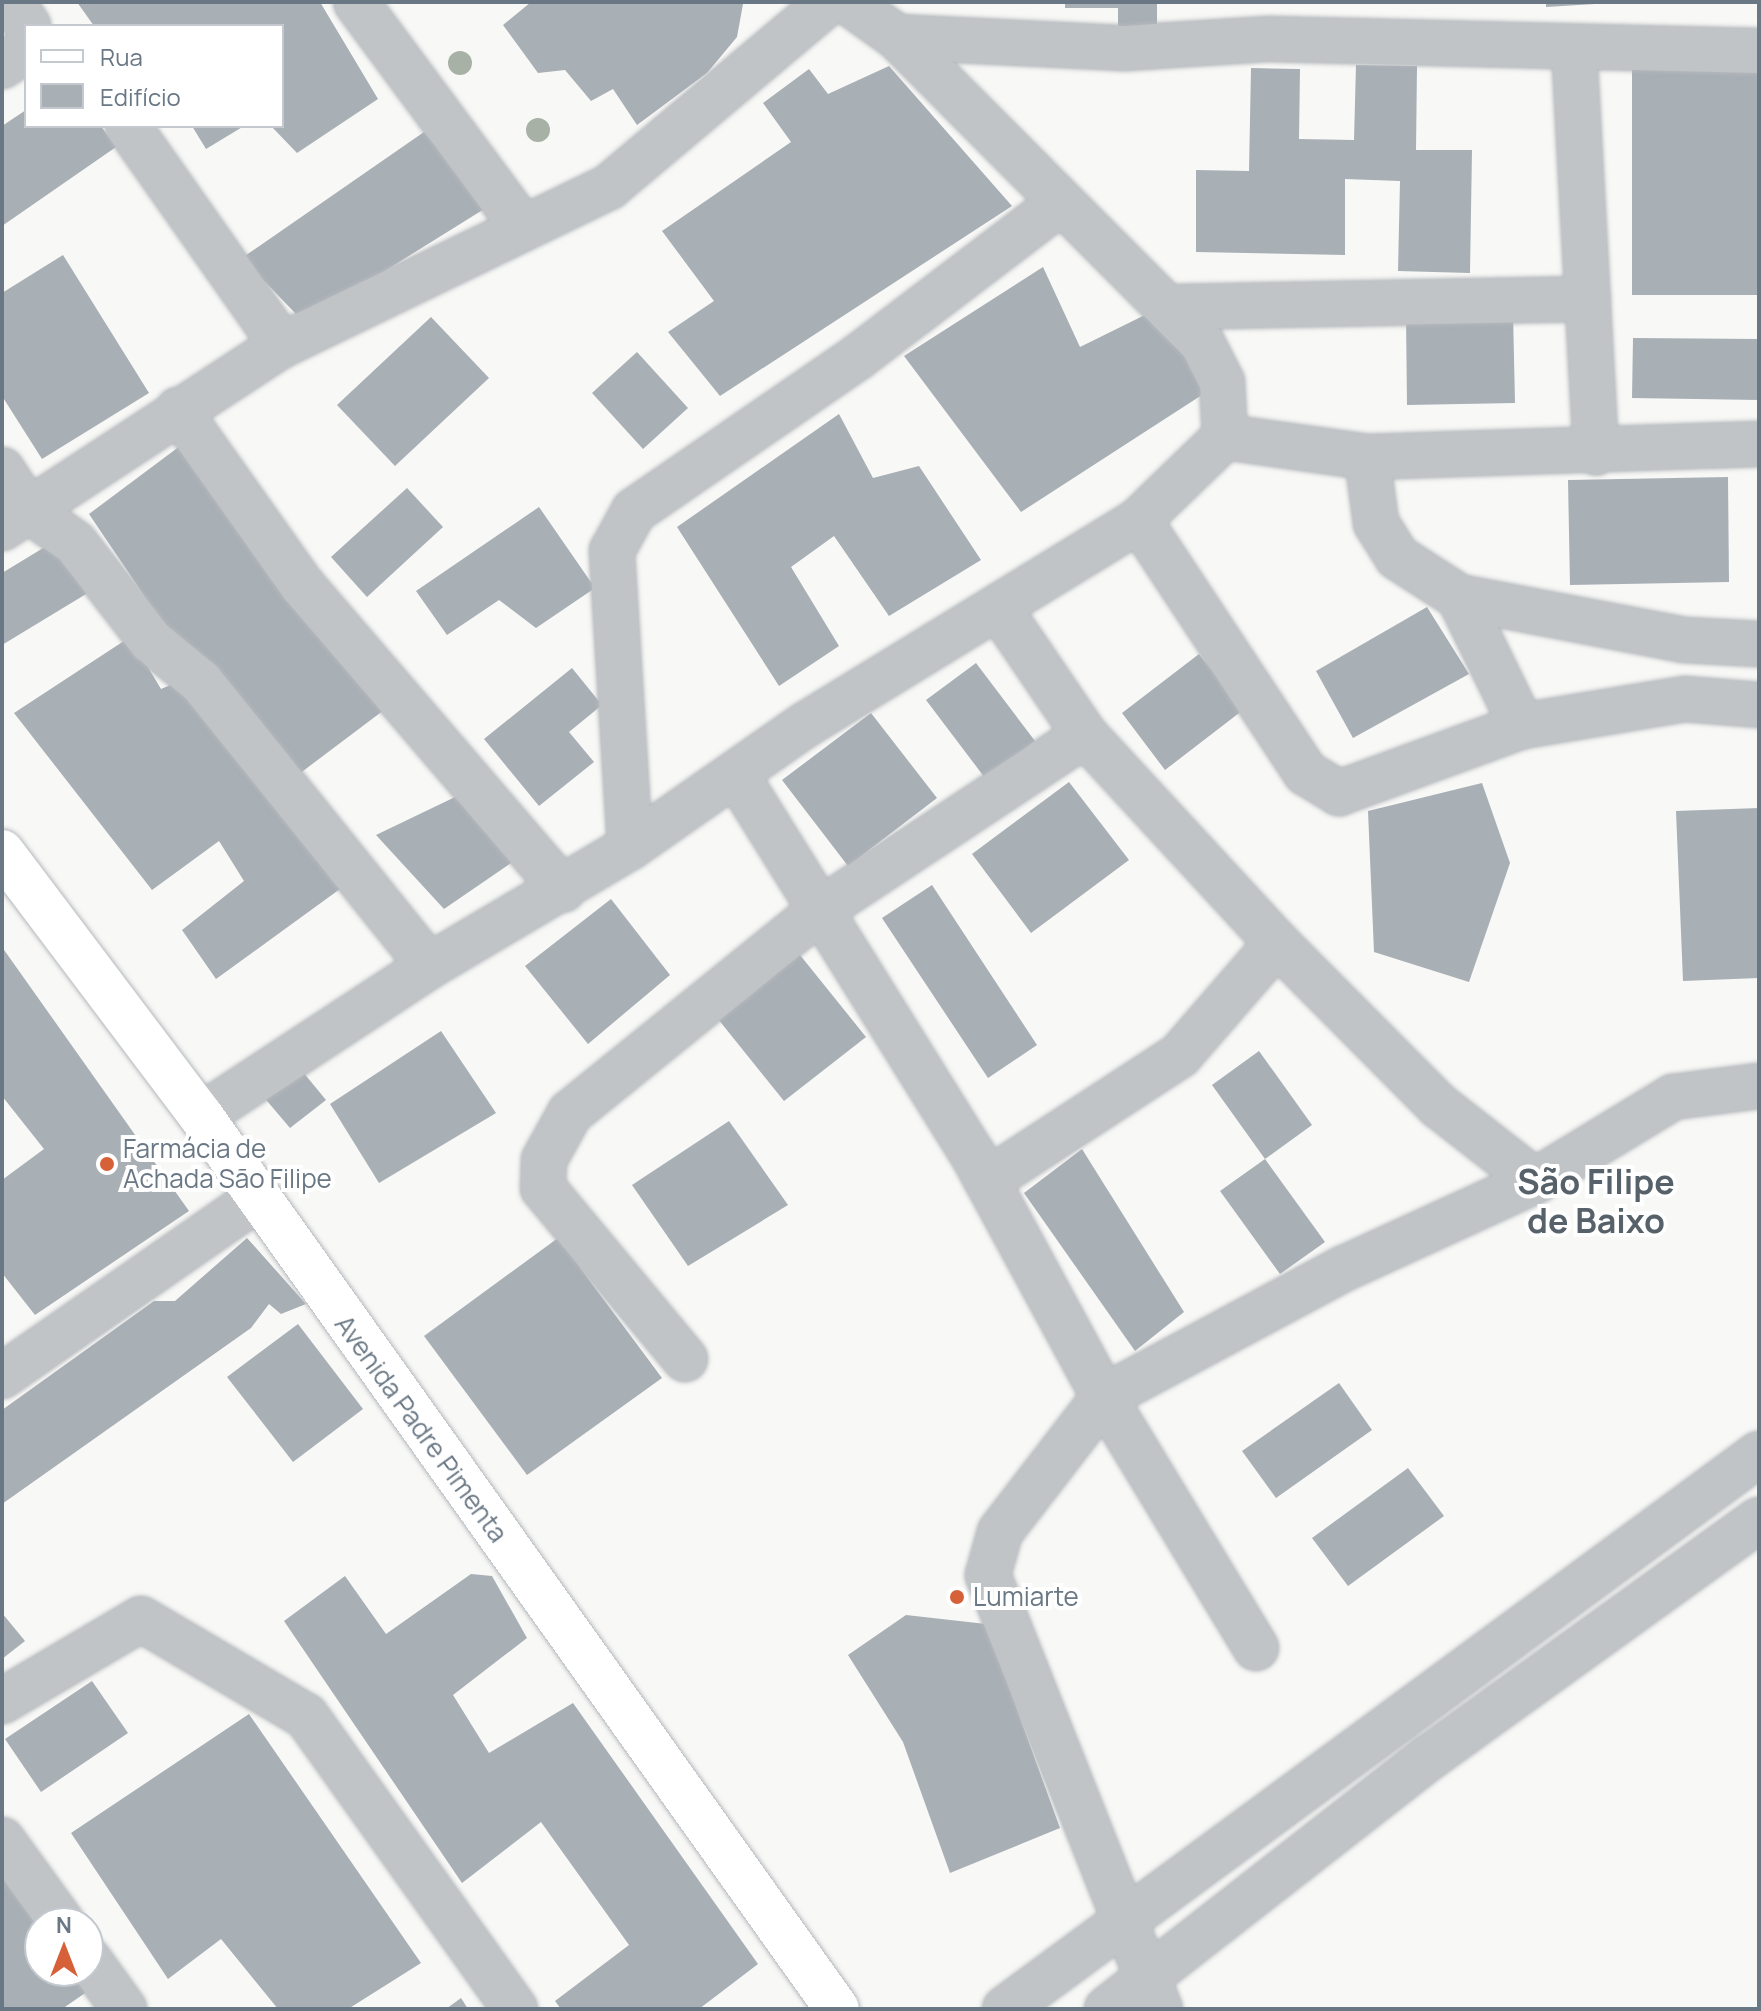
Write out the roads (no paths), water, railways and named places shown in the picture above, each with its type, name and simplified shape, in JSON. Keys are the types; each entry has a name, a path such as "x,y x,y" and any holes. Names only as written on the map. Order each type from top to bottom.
{"main road":[{"name":"Avenida Padre Pimenta","path":"2,852 201,1116 257,1199 837,2009"}],"street":[{"path":"12,2 27,24"},
{"path":"356,2 523,228"},
{"path":"15,519 282,345 609,187 829,2"},
{"path":"201,1116 429,966 630,847 737,776 805,725 1139,520 1225,437 1222,382 1202,343 1171,307 1060,203 897,37 848,2"},
{"path":"897,37 1125,48 1270,39 1759,51"},
{"path":"1574,47 1596,452"},
{"path":"2,66 24,51"},
{"path":"129,128 282,345"},
{"path":"630,847 612,551 634,511 858,357 1060,203"},
{"path":"1171,307 1588,299"},
{"path":"178,410 302,585 563,889"},
{"path":"1225,437 1367,457 1596,452 1759,444"},
{"path":"1367,457 1376,523 1397,557 1459,597 1684,640 1759,644"},
{"path":"2,470 15,519"},
{"path":"15,519 75,543 151,641 201,682 429,966"},
{"path":"1139,520 1306,773 1339,793 1522,726 1685,699 1759,705"},
{"path":"1459,597 1522,726"},
{"path":"998,607 1085,735 1277,943 1439,1106 1535,1181"},
{"path":"685,1359 543,1188 544,1160 570,1113 822,909 1085,735"},
{"path":"737,776 822,909 987,1181 1104,1397 1256,1648"},
{"path":"987,1181 1180,1055 1277,943"},
{"path":"1152,1994 988,1575 1000,1532 1104,1397 1345,1268 1535,1181 1673,1097 1759,1086"},
{"path":"8,1360 257,1199"},
{"path":"1005,2009 1124,1917 1759,1454"},
{"path":"1107,2009 1152,1994 1430,1757 1759,1520"},
{"path":"2,1701 141,1619 306,1716 515,2009"},
{"path":"2,1840 50,1907"},
{"path":"104,1981 124,2009"}],"place":[{"name":"Farmácia de Achada São Filipe","path":"107,1164"},
{"name":"Lumiarte","path":"957,1597"}],"district":[{"name":"São Filipe de Baixo","path":"1596,1200"}]}
